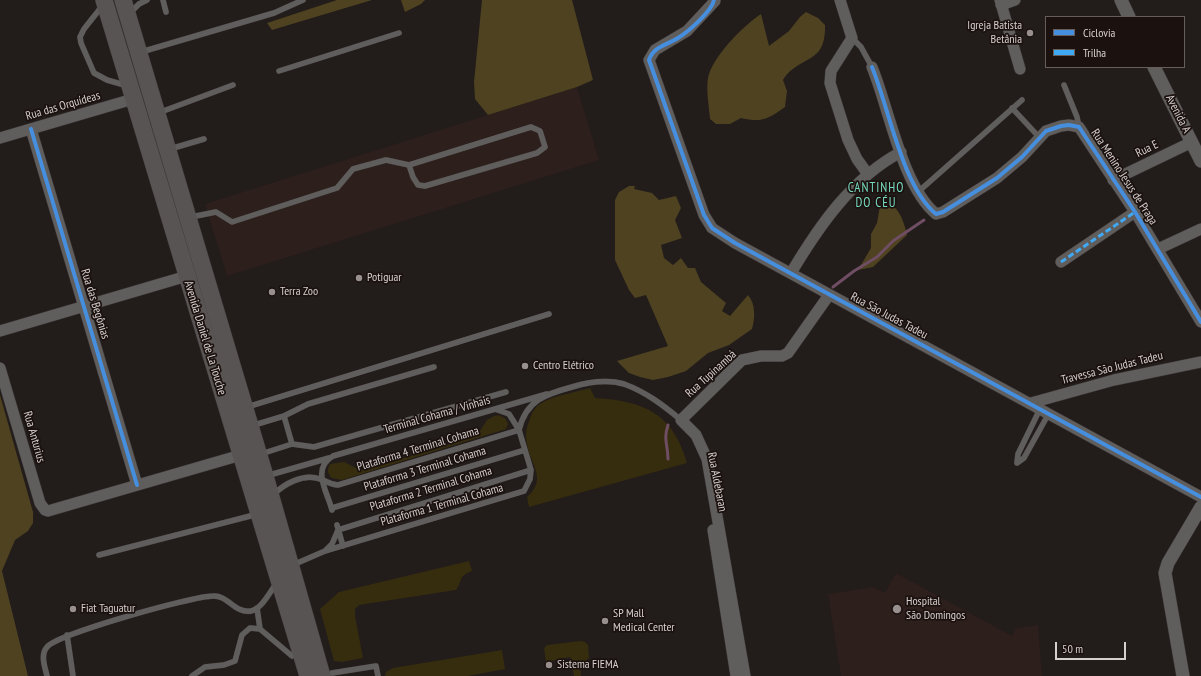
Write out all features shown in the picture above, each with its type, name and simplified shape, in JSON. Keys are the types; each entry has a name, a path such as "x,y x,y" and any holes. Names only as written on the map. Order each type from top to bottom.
{"main road":[{"name":"Avenida Daniel de La Touche","path":"104,2 260,519 297,613 329,675"},
{"name":"Avenida Daniel de La Touche","path":"126,7 251,426 281,532 308,676"},
{"path":"260,519 274,588 298,676"},
{"path":"281,532 315,616 329,675"}],"street":[{"name":"Rua São Judas Tadeu","path":"716,0 687,31 655,50 650,60 654,75 709,224 720,234 829,295 1040,408 1201,497"},
{"name":"Rua Menino Jesus de Praga","path":"840,0 852,38"},
{"path":"1015,0 1001,2 1020,69"},
{"path":"1121,0 1129,16"},
{"path":"852,38 831,71 830,83 848,140 857,160 867,173"},
{"name":"Rua Menino Jesus de Praga","path":"872,67 900,152 917,192 936,214 939,214 997,178 1022,157 1046,131 1054,127 1069,125 1079,128 1135,212 1201,322"},
{"name":"Avenida A","path":"1155,68 1201,161"},
{"name":"Rua das Orquídeas","path":"0,138 31,129 131,93"},
{"name":"Rua das Begônias","path":"31,129 85,306 137,485"},
{"name":"Rua E","path":"1113,180 1192,142"},
{"path":"791,273 811,240 867,173 900,152"},
{"path":"1061,262 1135,212"},
{"path":"1158,249 1201,228"},
{"path":"0,331 187,276"},
{"name":"Rua Tupinambá","path":"681,420 742,360 761,356 782,356 788,353 829,295"},
{"name":"Travessa São Judas Tadeu","path":"1040,408 1114,380 1201,362"},
{"name":"Rua Anturius","path":"0,368 40,503 45,510 48,511 137,485"},
{"name":"Rua Aldebaran","path":"681,420 694,443 701,461 736,676"},
{"name":"Rua Aldebaran","path":"681,420 696,436 707,459 746,676"},
{"path":"137,485 240,455"},
{"path":"1183,676 1165,573 1168,564 1201,507"}],"lane":[{"path":"126,7 139,4 147,0"},
{"path":"162,0 166,12"},
{"path":"139,53 274,13 303,0"},
{"path":"104,2 84,29 80,37 81,43 94,73 131,93"},
{"path":"279,71 399,33"},
{"name":"Rua Menino Jesus de Praga","path":"852,38 861,47 872,67"},
{"path":"157,113 233,85"},
{"path":"1064,85 1077,117 1079,128"},
{"path":"917,192 1022,100"},
{"path":"1012,108 1039,137"},
{"path":"188,218 216,212 232,222 337,188 353,169 386,160 409,165 531,127 540,131 545,147 538,153 425,186 418,185 415,182 409,165"},
{"path":"168,150 204,139"},
{"path":"245,407 549,314"},
{"path":"251,426 284,416 308,404 434,367"},
{"name":"Terminal Cohama / Vinhais","path":"265,476 592,382 622,384 655,399 681,420"},
{"path":"259,454 292,444 314,447 506,392"},
{"path":"519,430 526,412 534,403 547,394"},
{"path":"1040,408 1024,458 1017,463 1018,454 1040,408"},
{"path":"495,409 508,414 519,430 530,470"},
{"path":"284,416 292,444"},
{"name":"Plataforma 4 Terminal Cohama","path":"323,480 331,485 338,485 519,430"},
{"name":"Plataforma 3 Terminal Cohama","path":"323,480 332,509 524,450"},
{"path":"271,496 286,484 307,478 323,480 322,467 325,461 333,456"},
{"name":"Plataforma 2 Terminal Cohama","path":"338,527 530,470"},
{"name":"Plataforma 1 Terminal Cohama","path":"325,551 521,494 529,484 530,470"},
{"path":"99,555 260,519"},
{"path":"338,527 343,546"},
{"path":"295,564 325,551 332,544 338,527"},
{"path":"47,676 44,664 44,651 51,643 67,635 154,609 211,596 224,598 240,610 249,611 256,608 274,588"},
{"path":"256,608 260,629"},
{"path":"192,676 205,667 224,665 235,661 244,631 250,628 260,629 292,656"},
{"path":"67,635 73,676"},
{"path":"329,675 376,666 378,676"}],"shaded area":[{"path":"337,0 372,0 272,30 267,23"},
{"path":"401,0 425,0 421,4 405,12"},
{"path":"482,0 572,0 593,80 577,87 488,115 475,99 474,82"},
{"path":"806,12 818,18 825,25 824,38 817,54 797,66 783,80 787,91 785,107 769,117 760,120 741,118 730,124 716,124 710,119 707,93 708,78 722,51 730,42 761,14 769,46 789,31"},
{"path":"577,87 599,160 227,276 205,204"},
{"path":"629,186 635,186 634,189 652,193 659,200 676,196 681,208 675,220 682,238 661,245 664,258 673,265 681,258 688,268 695,268 701,282 726,303 722,311 730,316 748,295 754,307 754,321 752,329 729,345 708,353 686,371 653,380 629,373 617,361 668,346 646,295 635,298 629,290 615,260 615,200 619,192"},
{"path":"886,201 898,211 907,235 873,267 858,270 871,248 871,234 877,223 880,206"},
{"path":"590,388 595,398 628,402 654,413 665,421 674,432 687,463 529,507 527,497 536,484 537,477 526,438 527,428 532,413 538,405 551,398"},
{"path":"0,395 33,512 33,523 28,531 15,540 2,571 28,676 0,676"},
{"path":"499,415 506,419 508,424 506,429 342,480 332,478 328,473 330,464 344,462 360,470 470,438 480,431 487,420"},
{"path":"469,561 472,571 463,577 456,590 359,605 355,609 355,616 363,658 342,662 334,661 320,609 339,592"},
{"name":"Hospital São Domingos","path":"896,573 1012,636 1016,628 1038,625 1042,676 841,676 828,594 873,587 885,593"},
{"path":"580,641 585,642 588,645 589,658 580,665 581,676 574,676 570,657 546,662 544,648 547,645"},
{"path":"502,650 505,669 468,676 385,676 386,672 393,668"}],"waterway":[{"path":"833,287 854,271 877,257 893,241 924,220"},
{"path":"668,425 666,439 668,459"}],"marked path":[{"path":"1061,262 1135,212"}],"cycle path":[{"path":"714,0 709,10 688,31 678,38 661,46 651,55 649,60 704,215 712,228 735,243 1201,497"},
{"path":"872,67 905,166 924,201 936,214 943,212 997,178 1022,157 1046,131 1069,125 1079,127 1135,212 1201,322"},
{"path":"31,129 137,485"}],"place":[{"name":"Igreja Batista Betânia","path":"1030,33"},
{"name":"Potiguar","path":"359,278"},
{"name":"Terra Zoo","path":"272,292"},
{"name":"Centro Elétrico","path":"525,366"},
{"name":"Fiat Taguatur","path":"73,609"},
{"name":"Hospital São Domingos","path":"897,609"},
{"name":"SP Mall Medical Center","path":"605,621"},
{"name":"Sistema FIEMA","path":"549,665"}],"district":[{"name":"CANTINHO DO CÉU","path":"876,196"}]}
